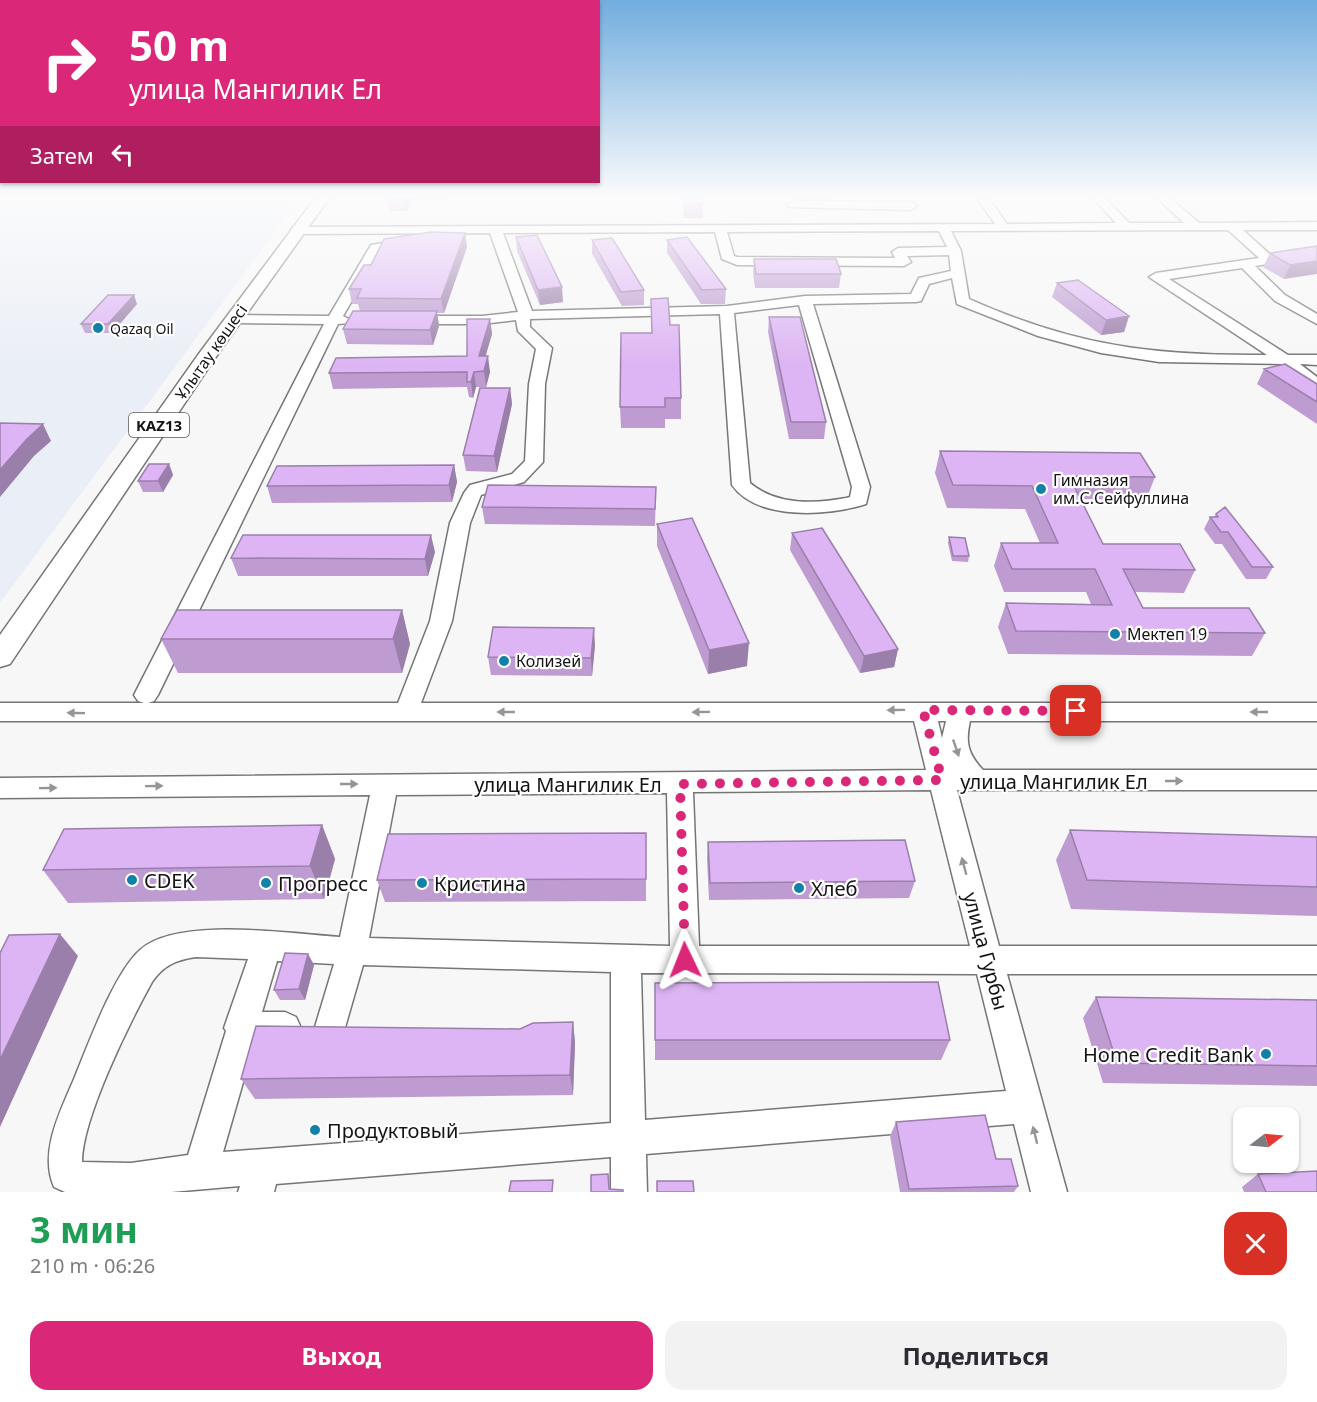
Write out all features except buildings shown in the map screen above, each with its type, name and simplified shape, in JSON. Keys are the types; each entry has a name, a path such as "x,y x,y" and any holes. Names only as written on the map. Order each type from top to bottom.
{"main road":[{"name":"Ұлытау көшесі","path":"0,657 281,253"}],"street":[{"path":"146,695 264,464 333,320 373,253"},
{"path":"502,253 526,315"},
{"path":"726,253 728,259 737,261 956,262"},
{"path":"953,253 962,301 993,315 1070,341 1120,353 1157,357 1317,360"},
{"path":"1261,253 1269,260 1156,278 1283,358 1317,385"},
{"path":"398,320 482,320 526,315 726,310 805,300 916,298 924,281 956,262"},
{"path":"1247,265 1280,297 1317,320"},
{"path":"726,310 741,485 758,499 779,504 845,506 859,500 861,487 805,300"},
{"path":"406,712 441,621 460,523 473,493 477,489 518,478 534,462 537,384 544,348 523,328 521,322 526,315"},
{"path":"234,319 355,320"},
{"path":"0,712 923,710 1317,712"},
{"name":"улица Гурбы","path":"923,710 1049,1192"},
{"path":"961,710 952,740 955,752 978,781"},
{"name":"улица Мангилик Ел","path":"0,788 942,780 1317,780"},
{"path":"331,1027 352,951 385,784"},
{"path":"680,784 685,960"},
{"path":"1028,1106 627,1138 260,1180 201,1171 114,1181 82,1180 66,1175 64,1155 77,1115 131,987 148,961 171,947 196,943 352,951 685,960 1317,960"},
{"path":"201,1171 240,1028 266,948"},
{"path":"626,958 629,1192"},
{"path":"240,1028 365,1028"}],"shaded area":[{"path":"0,253 260,253 0,603"}],"place":[{"name":"Qazaq Oil","path":"98,328"},
{"name":"Гимназия им.С.Сейфуллина","path":"1041,489"},
{"name":"Мектеп 19","path":"1115,634"},
{"name":"Колизей","path":"504,661"},
{"name":"CDEK","path":"132,880"},
{"name":"Прогресс","path":"266,883"},
{"name":"Кристина","path":"422,883"},
{"name":"Хлеб","path":"799,888"},
{"name":"Home Credit Bank","path":"1266,1054"},
{"name":"Продуктовый","path":"315,1130"}],"route":[{"path":"685,960 680,784 942,780 923,710 1076,711"}]}
